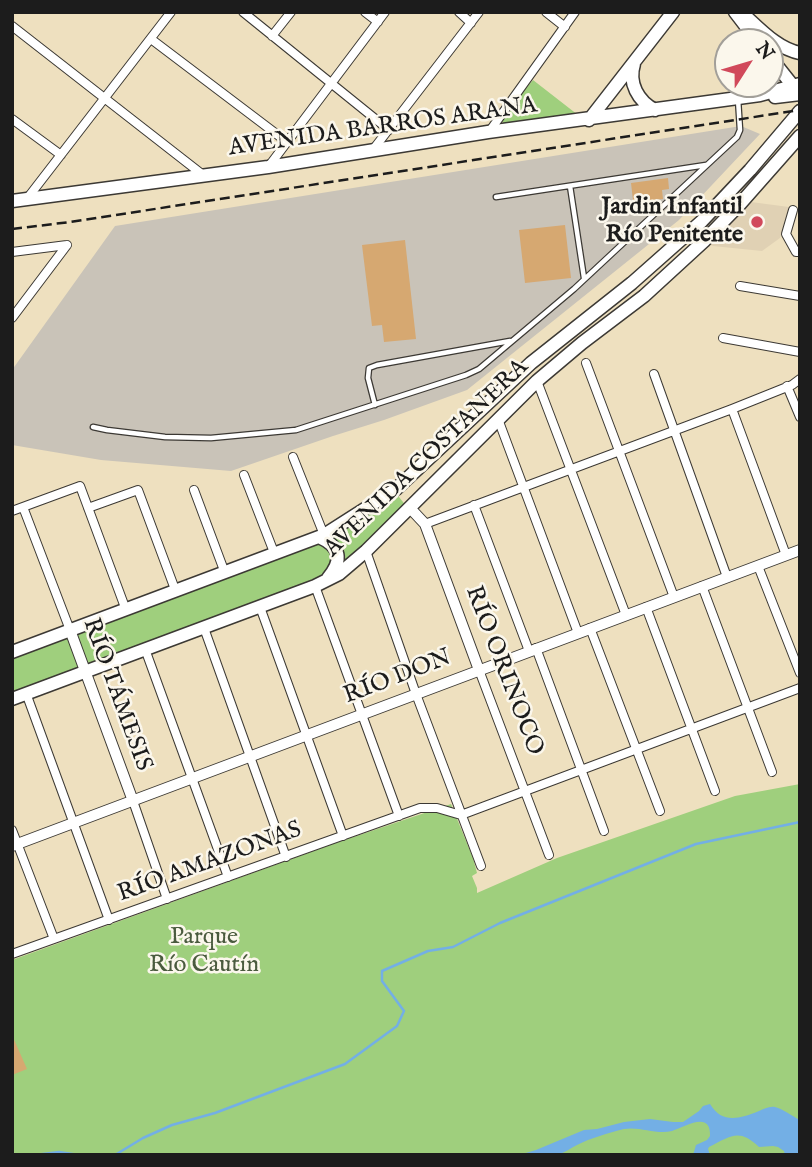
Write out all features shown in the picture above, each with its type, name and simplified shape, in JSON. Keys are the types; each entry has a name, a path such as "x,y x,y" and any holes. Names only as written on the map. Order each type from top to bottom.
{"main road":[{"path":"589,120 673,12"},
{"path":"735,12 747,28"},
{"path":"741,12 782,46 800,53"},
{"path":"636,60 632,68 635,90 643,102 655,110"},
{"path":"784,73 797,88"},
{"name":"AVENIDA BARROS ARANA","path":"12,201 268,167 488,132 738,99 797,88"},
{"name":"AVENIDA COSTANERA","path":"12,652 322,536 396,489 531,363 702,221 800,111"},
{"name":"AVENIDA COSTANERA","path":"12,699 260,607 339,574 366,551 537,382 582,342 644,296 704,241 800,136"},
{"path":"320,584 334,571 338,556 337,549 322,536"}],"street":[{"path":"26,200 171,12"},
{"path":"243,12 389,130"},
{"path":"272,36 290,12"},
{"path":"365,12 378,22"},
{"path":"268,167 385,12"},
{"path":"459,12 471,23"},
{"path":"372,151 479,12"},
{"path":"546,12 565,27"},
{"path":"488,132 575,12"},
{"path":"12,26 203,175"},
{"path":"150,39 287,142"},
{"path":"12,119 61,155"},
{"path":"793,211 786,234 796,252 800,252"},
{"path":"12,252 67,245 12,318"},
{"path":"740,286 800,296"},
{"path":"723,338 800,352"},
{"path":"586,363 674,597"},
{"path":"654,374 727,577"},
{"path":"425,524 732,409 800,379"},
{"path":"537,382 626,615"},
{"path":"788,386 800,417"},
{"path":"732,409 786,555"},
{"path":"498,419 578,633"},
{"path":"293,457 322,536"},
{"path":"244,475 275,555"},
{"path":"12,511 80,486 126,610"},
{"path":"88,508 138,490 176,592"},
{"path":"194,490 225,573"},
{"path":"474,505 604,831"},
{"name":"RÍO TÁMESIS","path":"23,507 167,899"},
{"name":"RÍO ORINOCO","path":"410,508 425,524 549,855"},
{"name":"RÍO DON","path":"15,845 800,550"},
{"path":"366,551 481,866"},
{"path":"758,566 800,673"},
{"path":"320,584 362,714 399,816"},
{"path":"702,586 772,772"},
{"path":"260,607 343,836"},
{"path":"646,607 715,791"},
{"path":"204,628 286,857"},
{"path":"590,628 660,811"},
{"path":"145,649 228,877"},
{"path":"461,815 800,688"},
{"path":"26,693 109,920"},
{"name":"RÍO AMAZONAS","path":"12,954 420,808 437,808 461,815"},
{"path":"12,830 15,845 54,939"}],"lane":[{"path":"93,427 165,437 211,438 296,430 479,369 584,279 737,137 740,130 738,99"},
{"path":"496,197 707,165"},
{"path":"570,186 584,279"},
{"path":"375,405 368,378 369,368 513,341"}],"shaded area":[{"path":"741,126 760,134 679,220 467,390 231,471 101,460 12,445 12,370 115,226"},
{"name":"Jardin Infantil Río Penitente","path":"751,202 789,207 780,238 762,251 706,243"}],"green space":[{"path":"533,80 578,115 504,124 502,116"},
{"path":"395,492 407,507 338,573 12,696 12,655 325,537"},
{"name":"Parque Río Cautín","path":"800,784 800,1155 12,1155 12,960 451,804 473,858 477,873 472,876 477,893 557,858 735,796"}],"water":[{"path":"710,1104 720,1115 726,1117 745,1116 775,1107 800,1120 800,1155 785,1155 778,1147 759,1147 746,1137 735,1136 709,1147 710,1155 693,1155 696,1145 710,1136 706,1124 696,1122 666,1132 624,1129 588,1140 557,1155 519,1155 584,1130 650,1119 683,1122 703,1106"}],"building":[{"path":"668,178 669,189 662,190 663,199 645,201 646,208 634,209 631,183"},
{"path":"565,225 571,278 525,283 519,230"},
{"path":"405,240 416,339 384,342 382,325 372,326 362,245"},
{"path":"12,1035 27,1069 12,1075"}],"waterway":[{"path":"115,1155 172,1125 215,1113 345,1064 397,1026 404,1011 382,981 382,971 428,951 453,947 500,923 696,844 800,822"},
{"path":"35,1155 59,1152 79,1155"}],"railway":[{"path":"12,229 800,110"}],"place":[{"name":"Jardin Infantil Río Penitente","path":"757,222"}]}
